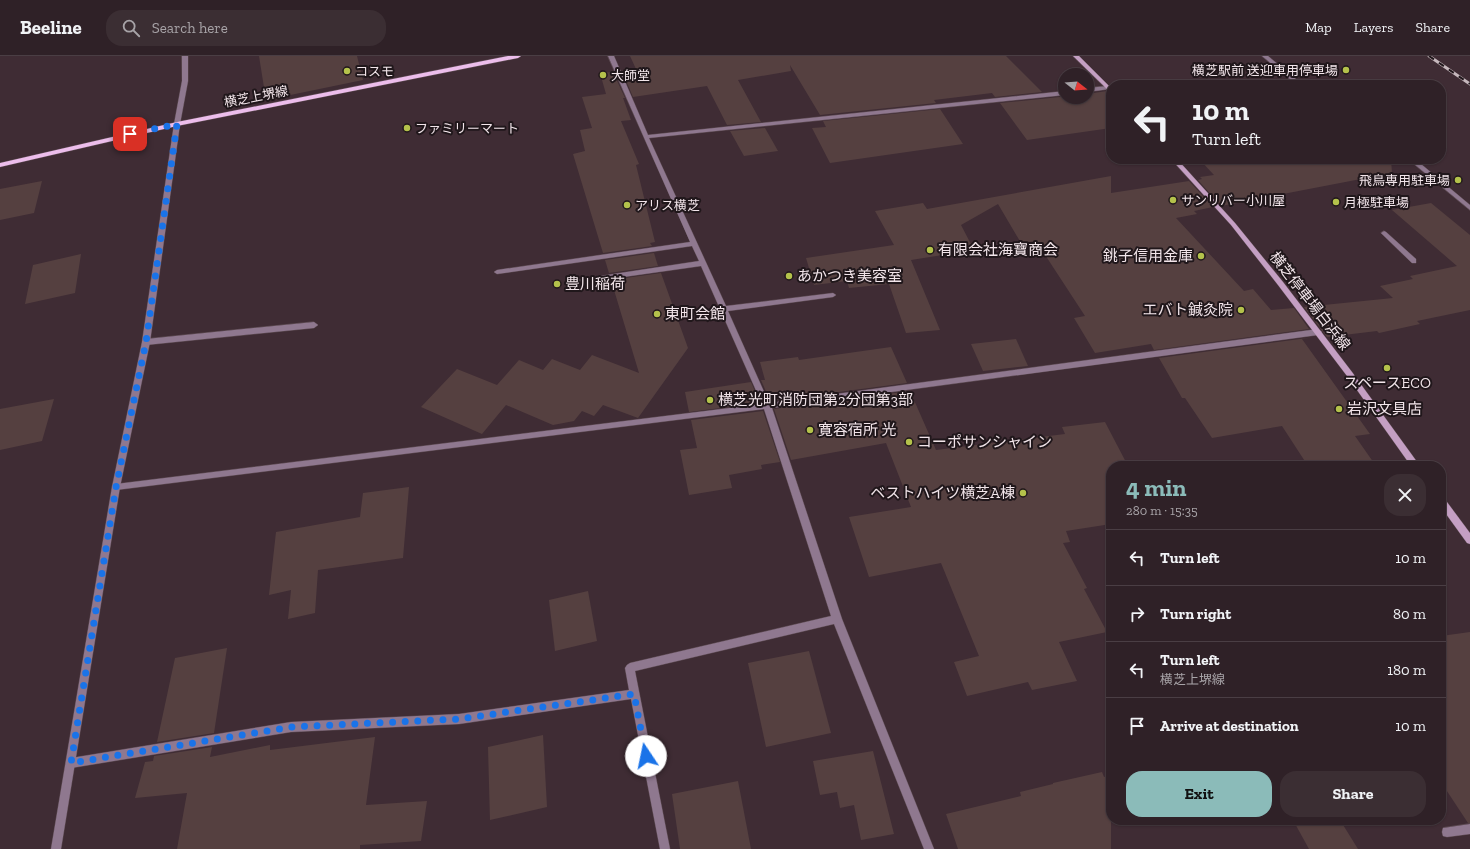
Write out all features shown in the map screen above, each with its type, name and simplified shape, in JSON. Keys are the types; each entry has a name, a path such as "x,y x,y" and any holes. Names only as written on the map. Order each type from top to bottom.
{"main road":[{"name":"横芝上堺線","path":"0,165 177,124 518,56"},
{"path":"1076,56 1106,85"},
{"name":"横芝停車場白浜線","path":"1179,164 1234,225 1318,332 1412,461"},
{"path":"1446,507 1470,540"}],"street":[{"path":"56,849 116,487 146,342 177,124 185,81 185,56"},
{"path":"611,56 767,406 837,619 929,849"},
{"path":"1265,56 1294,80"},
{"path":"1094,90 1106,89"},
{"path":"646,137 1058,94"},
{"path":"1418,164 1470,208"},
{"path":"1384,233 1414,261"},
{"path":"497,272 694,244"},
{"path":"574,282 702,263"},
{"path":"723,309 833,295"},
{"path":"146,342 314,325"},
{"path":"116,487 767,406 1318,332"},
{"path":"665,849 630,668 837,619"},
{"path":"71,763 291,727 459,719 634,694"},
{"path":"1447,832 1470,829"}],"building":[{"path":"259,56 357,56 363,80 266,100"},
{"path":"630,56 1006,56 1042,92 995,97 992,93 934,100 936,103 820,115 790,65 791,71 738,80 761,122 727,125 707,86 633,97 622,71 636,69"},
{"path":"613,72 625,98 623,98 631,120 621,121 639,164 636,165 655,242 650,243 652,246 603,253 573,154 585,151 580,130 592,128 582,97 606,94 600,73"},
{"path":"1106,91 1106,129 1027,140 1000,103 1058,97 1058,104 1094,104 1094,93"},
{"path":"940,109 963,144 830,163 812,128 826,127 823,121"},
{"path":"765,128 778,151 744,156 730,131"},
{"path":"1204,164 1391,164 1392,173 1221,206 1198,180 1202,179 1200,177 1214,175"},
{"path":"1111,176 1111,193 1189,181 1213,207 1194,211 1197,214 1176,218 1244,291 1253,289 1271,310 1294,308 1309,329 1154,350 1151,344 1095,353 1074,318 1085,316 1036,241 1021,243 998,204 961,225 974,250 911,260 940,330 906,333 889,284 849,288 847,281 814,285 806,258 894,245 875,211 923,203 927,209"},
{"path":"42,181 34,213 0,220 0,189"},
{"path":"1431,203 1470,235 1470,310 1417,321 1420,324 1379,333 1377,331 1327,337 1304,307 1393,298 1380,286 1413,279 1410,276 1457,266 1392,210"},
{"path":"654,253 658,266 609,273 605,260"},
{"path":"81,254 75,293 25,304 33,265"},
{"path":"661,273 688,348 638,418 603,405 594,416 582,411 574,421 553,425 506,405 482,434 421,407 457,369 497,385 519,360 543,370 552,359 580,370 592,355 639,373 611,280"},
{"path":"1315,337 1302,339 1370,434 1355,436 1372,461 1305,461 1282,426 1212,438 1185,398 1182,398 1159,358"},
{"path":"1016,339 1028,366 983,371 971,344"},
{"path":"891,347 907,383 770,401 761,380 765,380 760,362 798,357 799,360"},
{"path":"751,382 760,403 689,412 685,392"},
{"path":"910,391 936,450 1065,434 1062,427 1105,422 1125,461 1106,461 1106,525 1066,531 1070,542 1063,543 1087,588 1084,589 1106,630 1106,632 1059,642 1077,681 1032,690 1028,682 967,696 954,662 979,656 941,563 869,577 849,517 911,507 886,443 791,460 774,409"},
{"path":"54,399 42,441 0,450 0,409"},
{"path":"763,411 780,462 761,465 762,469 729,475 732,488 689,495 680,450 697,448 691,420"},
{"path":"409,487 403,558 318,570 315,613 288,619 291,590 269,595 276,532 360,517 363,493"},
{"path":"588,591 597,641 555,651 549,600"},
{"path":"1470,632 1470,823 1468,823 1446,790 1446,635"},
{"path":"227,648 214,733 157,742 175,658"},
{"path":"809,651 831,733 766,747 748,663"},
{"path":"543,735 547,807 490,820 488,747"},
{"path":"375,737 366,805 427,801 421,841 360,845 360,849 177,849 187,793 135,798 145,762 153,761 154,756 212,747 210,757 270,745 270,750"},
{"path":"873,751 894,834 861,840 854,805 840,808 837,792 820,795 813,761"},
{"path":"1102,772 1104,777 1106,776 1106,825 1111,825 1111,849 958,849 946,814 1021,796 1020,792"},
{"path":"738,781 751,849 680,849 672,794"},
{"path":"1296,825 1343,825 1358,849 1309,849"}],"railway":[{"path":"1429,56 1470,84"}],"place":[{"name":"横芝駅前 送迎車用停車場","path":"1346,70"},
{"name":"コスモ","path":"347,71"},
{"name":"大師堂","path":"603,75"},
{"name":"ファミリーマート","path":"407,128"},
{"name":"飛鳥専用駐車場","path":"1458,180"},
{"name":"サンリバー小川屋","path":"1173,200"},
{"name":"月極駐車場","path":"1336,202"},
{"name":"アリス横芝","path":"627,205"},
{"name":"有限会社海寶商会","path":"930,250"},
{"name":"銚子信用金庫","path":"1201,256"},
{"name":"あかつき美容室","path":"789,276"},
{"name":"豊川稲荷","path":"557,284"},
{"name":"エバト鍼灸院","path":"1241,310"},
{"name":"東町会館","path":"657,314"},
{"name":"スペースECO","path":"1387,368"},
{"name":"横芝光町消防団第2分団第3部","path":"710,400"},
{"name":"岩沢文具店","path":"1339,409"},
{"name":"寛容宿所 光","path":"810,430"},
{"name":"コーポサンシャイン","path":"909,442"},
{"name":"ベストハイツ横芝A棟","path":"1023,493"}],"route":[{"path":"130,134 177,124 146,342 116,487 71,763 291,727 459,719 634,694 646,756"}]}
